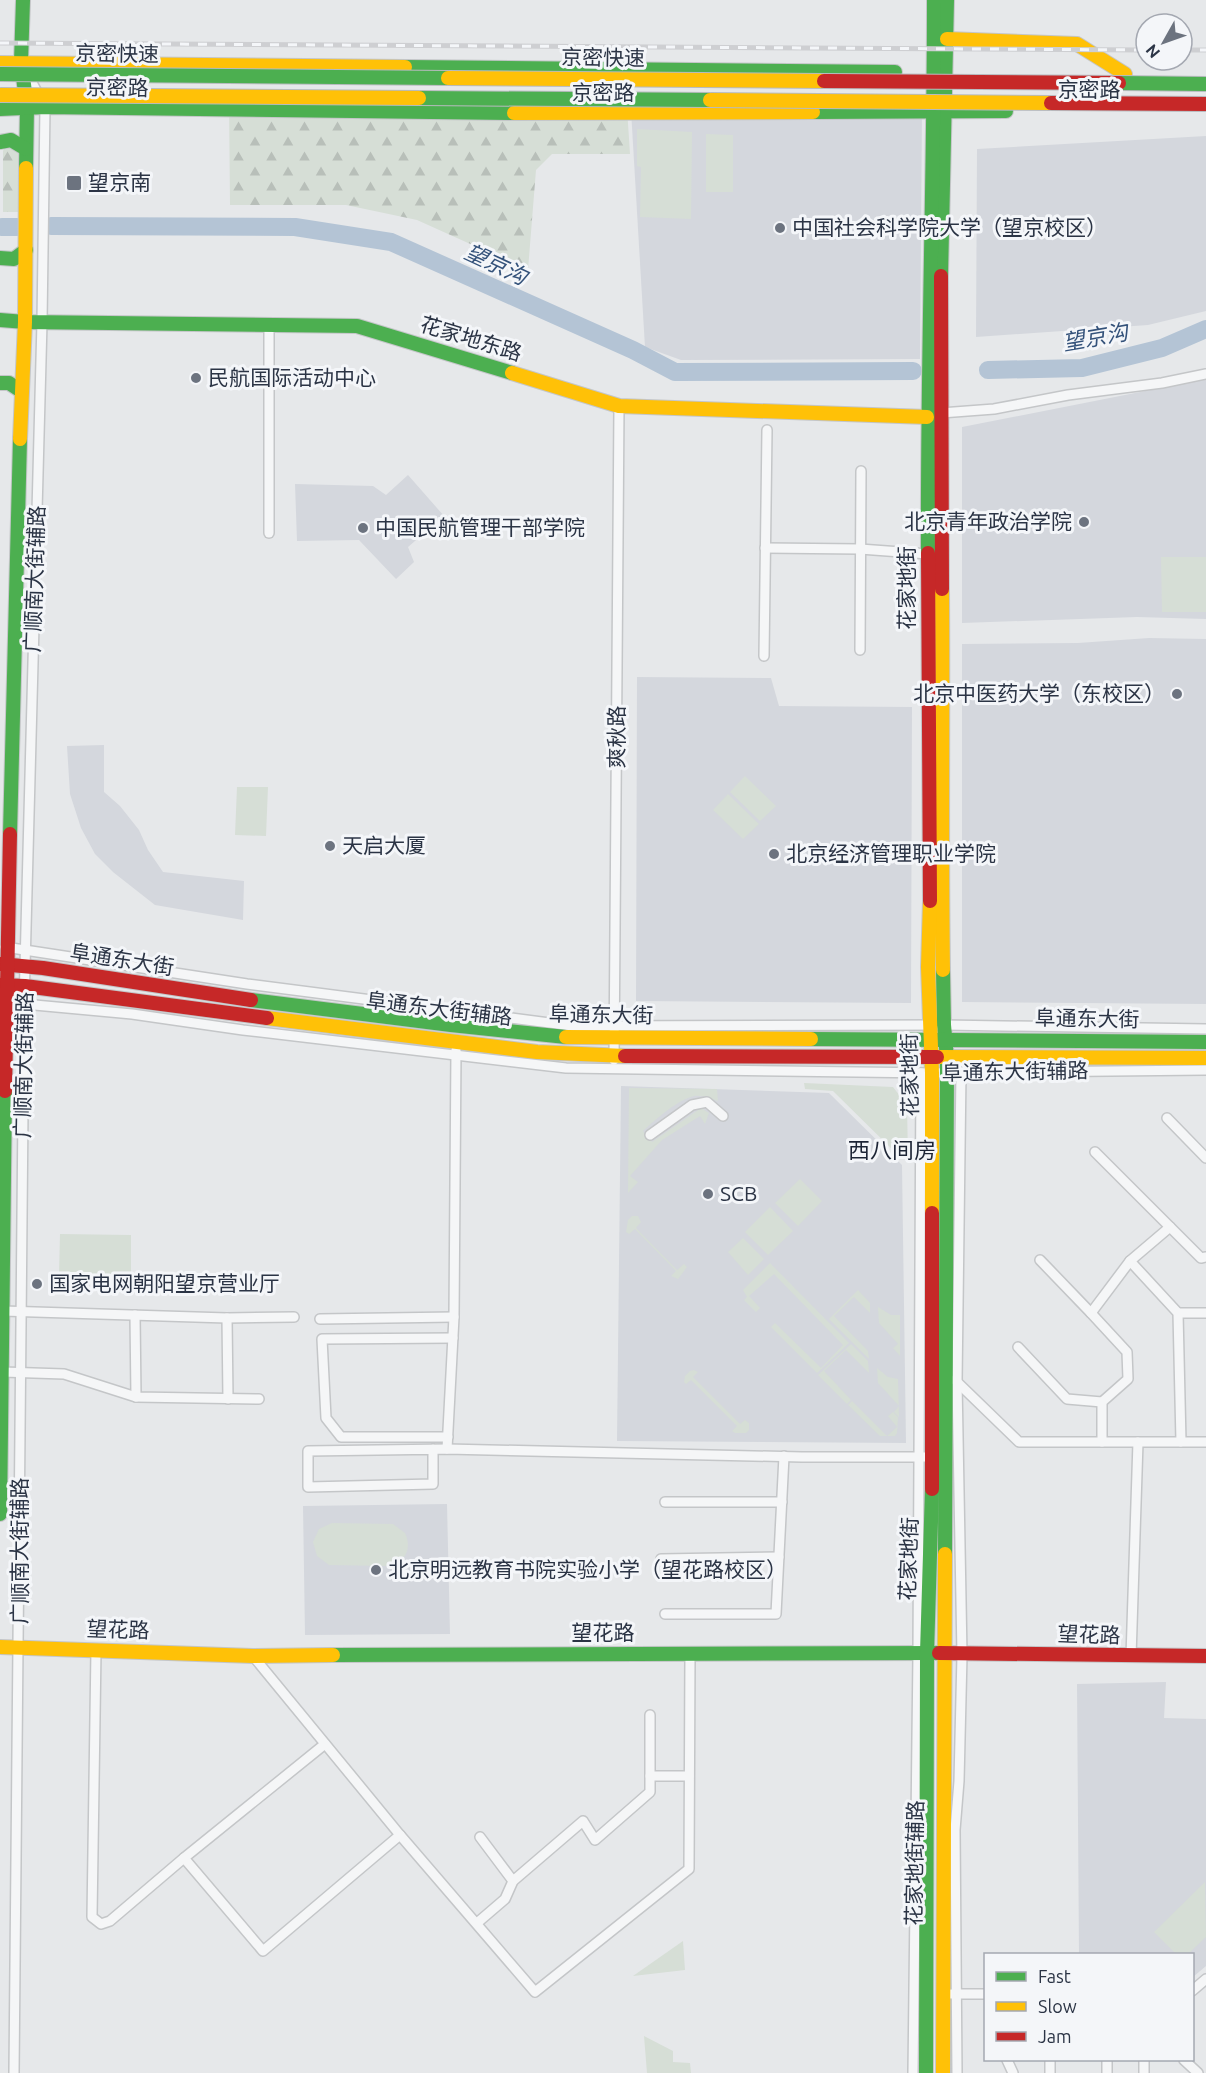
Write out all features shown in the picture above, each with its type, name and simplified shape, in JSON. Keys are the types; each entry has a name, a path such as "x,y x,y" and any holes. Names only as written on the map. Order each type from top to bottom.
{"main road":[{"path":"0,1514 3,1372 3,985 25,322 27,107 21,62 24,0"},
{"path":"934,0 940,73 939,112"},
{"path":"940,73 947,39 947,0"},
{"path":"947,39 1077,44 1125,74"},
{"name":"京密路","path":"0,63 1206,76"},
{"name":"京密快速","path":"0,74 1206,84"},
{"name":"京密快速","path":"0,95 1206,104"},
{"name":"京密路","path":"0,109 45,107 618,114 1206,110"},
{"name":"花家地街","path":"926,2073 922,1653 932,1512 925,1457 927,1073 935,1030 943,777 939,112"},
{"name":"花家地街","path":"935,1030 927,417 939,112"},
{"path":"0,142 15,140 26,149"},
{"path":"0,258 14,259 26,250"},
{"name":"花家地东路","path":"0,320 357,326 619,406 927,417"},
{"path":"0,383 9,383 21,391"},
{"name":"阜通东大街","path":"4,964 198,993 439,1024 571,1037 615,1031 935,1030 945,1040 1206,1042"},
{"name":"阜通东大街","path":"3,985 456,1050 537,1052 614,1062 930,1058 1206,1058"},
{"name":"花家地街","path":"944,2073 949,1994 944,1654 947,1073 945,1040"},
{"name":"望花路","path":"0,1647 253,1656 922,1653 1206,1656"}],"street":[{"name":"广顺南大街辅路","path":"14,2073 24,1004 42,322 45,107 21,62"},
{"path":"269,325 269,533"},
{"path":"941,413 994,409 1206,374"},
{"name":"爽秋路","path":"614,1062 619,406"},
{"path":"764,656 767,430"},
{"path":"860,650 861,471"},
{"path":"765,548 860,549 928,554"},
{"name":"阜通东大街辅路","path":"4,946 247,984 615,1031"},
{"name":"阜通东大街辅路","path":"3,1002 132,1014 243,1030 456,1050"},
{"name":"阜通东大街辅路","path":"935,1030 1206,1029"},
{"path":"447,1449 454,1317 456,1050"},
{"name":"阜通东大街辅路","path":"614,1062 750,1076 1206,1070"},
{"name":"花家地街辅路","path":"957,2073 949,1994 959,1781 962,1655 957,1382 961,1072"},
{"path":"650,1135 692,1105 707,1102 723,1116"},
{"path":"1167,1118 1206,1158"},
{"path":"1095,1152 1201,1258 1206,1257"},
{"path":"1091,1313 1130,1261 1170,1227"},
{"path":"1018,1347 1067,1399 1102,1402 1128,1379 1127,1352 1040,1260"},
{"path":"1130,1261 1178,1313 1181,1442"},
{"path":"3,1311 227,1318 294,1317"},
{"path":"1178,1313 1206,1313"},
{"path":"135,1315 136,1397"},
{"path":"320,1320 454,1317"},
{"path":"227,1318 228,1399"},
{"path":"448,1437 342,1437 326,1418 322,1339 453,1338"},
{"path":"944,1370 1019,1442 1206,1442"},
{"path":"3,1372 64,1374 136,1397 259,1399"},
{"path":"1102,1402 1102,1442"},
{"path":"1131,1657 1138,1442"},
{"path":"433,1449 433,1484 308,1487 308,1451 433,1449 447,1449 925,1457"},
{"path":"665,1614 776,1614 784,1456"},
{"path":"665,1502 782,1502"},
{"path":"661,1559 779,1557"},
{"path":"96,1650 92,1917 101,1924 110,1921 325,1744"},
{"name":"花家地街辅路","path":"913,2073 922,1653"},
{"path":"253,1656 400,1835 535,1992 689,1869 690,1654"},
{"path":"477,1923 505,1899 513,1881 583,1821 596,1840 650,1791 650,1715"},
{"path":"650,1776 689,1776"},
{"path":"184,1858 263,1951 400,1835"},
{"path":"480,1837 513,1881"},
{"path":"1194,1989 1206,1979"},
{"path":"949,1994 984,1994"},
{"path":"1185,2061 1198,2073"}],"shaded area":[{"name":"中国社会科学院大学（望京校区）","path":"922,108 920,359 681,360 645,347 631,110"},
{"path":"1206,136 1206,311 1148,325 976,337 977,149"},
{"name":"北京青年政治学院","path":"1206,379 1206,619 1137,617 962,623 962,427"},
{"name":"中国民航管理干部学院","path":"408,475 444,516 408,547 414,562 396,579 359,540 297,541 295,484 373,486 386,495"},
{"path":"1149,638 1206,639 1206,1004 962,1002 962,644 1078,643"},
{"name":"北京经济管理职业学院","path":"637,677 771,678 779,706 912,707 911,1003 636,1001"},
{"path":"104,745 104,792 120,806 139,830 148,850 163,872 244,881 243,920 155,905 113,872 95,854 81,828 70,794 67,746"},
{"path":"621,1086 829,1093 902,1165 906,1443 617,1441"},
{"name":"北京明远教育书院实验小学（望花路校区）","path":"447,1504 450,1634 305,1635 303,1506"},
{"path":"1166,1682 1164,1718 1206,1719 1206,1966 1194,1976 1194,1953 1079,1953 1077,1684"}],"green space":[{"path":"229,101 627,108 630,154 552,154 536,170 528,270 417,220 346,205 230,205"},
{"path":"637,129 692,132 691,219 640,217 641,167 637,166"},
{"path":"706,134 733,135 733,192 706,192"},
{"path":"10,144 19,151 19,212 3,212 3,151"},
{"path":"1161,557 1206,557 1206,612 1162,612"},
{"path":"745,776 776,806 760,821 730,792"},
{"path":"237,787 268,787 266,836 235,835"},
{"path":"728,794 759,824 743,839 713,810"},
{"path":"804,1083 893,1087 907,1105 908,1159 902,1159 833,1091 805,1089"},
{"path":"629,1088 717,1089 718,1101 700,1096 687,1098 643,1131 652,1142 701,1108 709,1113 705,1124 700,1116 662,1140 630,1176 638,1182 628,1193"},
{"path":"800,1179 822,1201 798,1226 775,1203"},
{"path":"770,1207 793,1231 768,1255 745,1232"},
{"path":"632,1216 638,1216 641,1222 636,1228 677,1270 684,1264 687,1267 678,1279 671,1276 676,1271 635,1229 629,1234 626,1232 628,1220"},
{"path":"60,1234 131,1235 131,1276 59,1275"},
{"path":"743,1238 764,1259 748,1275 728,1252"},
{"path":"770,1263 849,1343 817,1373 771,1327 775,1323 821,1368 843,1345 774,1274 749,1296 760,1308 756,1312 744,1300 747,1297 743,1290"},
{"path":"858,1290 870,1303 870,1313 854,1297 834,1316 868,1351 869,1359 829,1319"},
{"path":"878,1307 891,1315 900,1315 900,1356 893,1348 898,1344 879,1323"},
{"path":"851,1344 868,1361 869,1373 846,1350 824,1371 851,1400 847,1404 818,1375"},
{"path":"877,1368 888,1377 898,1379 899,1406 878,1383"},
{"path":"694,1370 698,1372 693,1377 740,1424 745,1420 749,1423 749,1430 746,1433 732,1431 737,1426 691,1380 686,1384 684,1382 685,1376"},
{"path":"852,1401 887,1436 880,1436 848,1405"},
{"path":"899,1406 899,1417 894,1412"},
{"path":"893,1412 898,1417 897,1433 895,1436 887,1436 897,1427 888,1416"},
{"path":"332,1523 393,1524 405,1533 408,1544 406,1554 400,1561 389,1566 329,1565 317,1556 313,1542 319,1529"},
{"path":"1205,1882 1206,1937 1189,1953 1175,1953 1154,1932"},
{"path":"683,1941 685,1970 633,1976"},
{"path":"644,2036 673,2051 673,2062 690,2063 691,2073 647,2073"}],"waterway":[{"name":"望京沟","path":"51,226 295,227 391,242 633,350 675,372 913,371"},
{"name":"望京沟","path":"2,227 17,227"},
{"name":"望京沟","path":"988,370 1082,368 1162,348 1206,329"}],"railway":[{"path":"0,43 1134,50"},
{"path":"1194,50 1206,50"}],"traffic: fast":[{"path":"21,62 23,0"},
{"path":"928,553 934,0"},
{"path":"941,276 947,0"},
{"path":"21,62 27,107 26,168"},
{"path":"405,67 895,72"},
{"path":"0,74 448,78"},
{"path":"1119,83 1206,84"},
{"path":"419,98 710,100"},
{"path":"0,109 45,107 514,113"},
{"path":"813,112 1006,111"},
{"path":"0,142 11,140 26,149"},
{"path":"0,258 14,259 26,250"},
{"path":"0,320 357,326 512,373"},
{"path":"0,383 9,383 21,391"},
{"path":"10,834 20,439"},
{"path":"943,970 947,1058 945,1554"},
{"path":"251,1000 566,1037"},
{"path":"811,1039 1206,1042"},
{"path":"0,1514 5,1091"},
{"path":"926,2073 927,1653 932,1489"},
{"path":"333,1655 939,1653"}],"traffic: slow":[{"path":"947,39 1077,44 1125,74"},
{"path":"0,63 405,67"},
{"path":"448,78 824,81"},
{"path":"0,95 419,98"},
{"path":"710,100 1051,103"},
{"path":"514,113 813,112"},
{"path":"20,439 25,322 26,168"},
{"path":"512,373 619,406 927,417"},
{"path":"942,589 943,970"},
{"path":"930,901 928,967 932,1073 932,1213"},
{"path":"267,1018 537,1052 625,1056"},
{"path":"566,1037 811,1039"},
{"path":"937,1057 1206,1058"},
{"path":"943,2073 945,1554"},
{"path":"0,1647 253,1656 333,1655"}],"traffic: jam":[{"path":"824,81 1119,83"},
{"path":"1051,103 1206,104"},
{"path":"941,276 942,589"},
{"path":"928,553 930,901"},
{"path":"5,1091 10,834"},
{"path":"0,964 43,968 251,1000"},
{"path":"0,985 25,986 267,1018"},
{"path":"625,1056 937,1057"},
{"path":"932,1213 932,1489"},
{"path":"939,1653 1206,1656"}],"place":[{"name":"望京南","path":"74,183"},
{"name":"中国社会科学院大学（望京校区）","path":"780,228"},
{"name":"民航国际活动中心","path":"196,378"},
{"name":"北京青年政治学院","path":"1084,522"},
{"name":"中国民航管理干部学院","path":"363,528"},
{"name":"北京中医药大学（东校区）","path":"1177,694"},
{"name":"天启大厦","path":"330,846"},
{"name":"北京经济管理职业学院","path":"774,854"},
{"name":"SCB","path":"708,1194"},
{"name":"国家电网朝阳望京营业厅","path":"37,1284"},
{"name":"北京明远教育书院实验小学（望花路校区）","path":"376,1570"}],"district":[{"name":"西八间房","path":"892,1150"}]}
